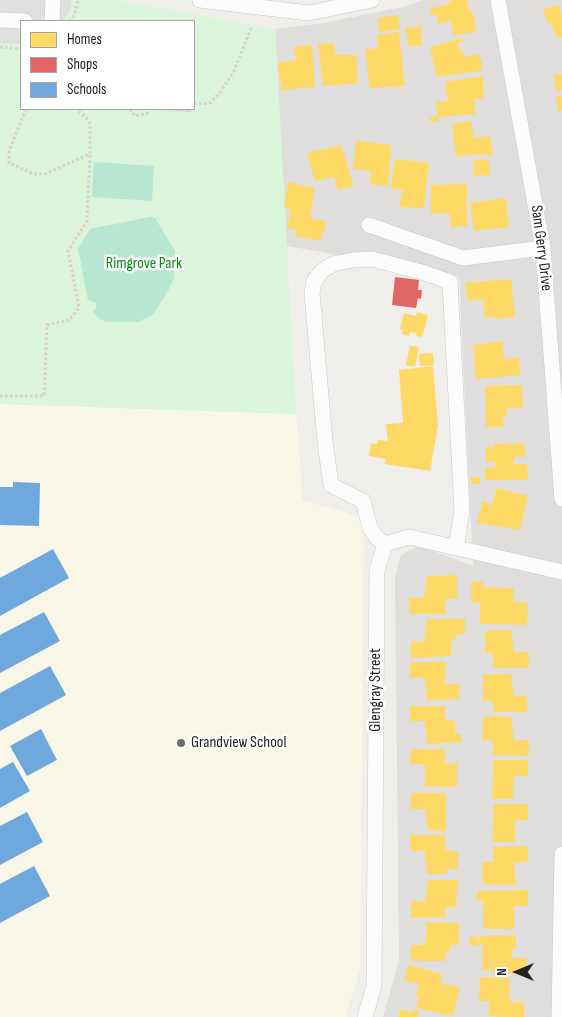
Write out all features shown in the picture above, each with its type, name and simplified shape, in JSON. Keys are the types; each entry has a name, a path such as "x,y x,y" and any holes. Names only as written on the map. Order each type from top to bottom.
{"street":[{"path":"52,0 52,20"},
{"path":"200,0 309,13 372,0"},
{"name":"Sam Gerry Drive","path":"498,0 543,248 562,500"},
{"path":"0,20 20,21"},
{"path":"369,225 463,258 543,248"},
{"path":"456,548 462,510 450,282 425,273 372,259 333,264 322,271 314,281 312,293 325,442 331,485 363,501 370,528 385,544 409,537 456,548 562,572"},
{"name":"Glengray Street","path":"366,1017 374,986 377,570 385,544"},
{"path":"559,1017 562,854"}],"path":[{"path":"70,20 74,16 78,0"},
{"path":"195,104 210,102 221,91 234,71 252,26"},
{"path":"0,48 20,49"},
{"path":"26,110 9,151 8,163 34,174 45,174 90,154"},
{"path":"0,396 44,396 47,325 69,320 79,308 68,251 87,221 90,124 78,110"},
{"path":"131,110 134,116 149,113"}],"shaded area":[{"path":"0,0 71,0 71,9 64,20 20,20 20,44 0,43"},
{"path":"422,0 562,0 562,1017 383,1017 399,960 395,579 400,557 420,546 473,566 459,276 287,246 275,29 318,24 408,6"},
{"name":"Grandview School","path":"0,404 296,414 303,500 364,518 360,969 346,1017 0,1017"}],"green space":[{"name":"Rimgrove Park","path":"0,0 115,0 275,29 296,414 0,404"},
{"path":"94,162 154,166 152,201 92,197"},
{"path":"150,217 155,218 175,251 174,278 167,293 153,314 139,322 107,322 99,319 93,311 96,309 96,303 88,300 78,248 90,229"}],"building: Homes":[{"path":"452,0 467,0 469,11 471,10 475,20 476,32 454,35 451,21 439,24 436,14 431,15 429,9 448,4"},
{"path":"559,5 562,17 562,37 557,38 550,22 547,23 543,9"},
{"path":"398,15 400,29 379,32 378,18"},
{"path":"421,26 422,45 409,47 405,28"},
{"path":"399,32 405,86 370,88 365,50 378,48 377,35"},
{"path":"463,38 464,41 458,43 460,51 463,51 464,57 478,54 483,66 481,66 482,71 437,77 430,47"},
{"path":"334,43 335,55 356,55 358,83 323,86 318,44"},
{"path":"312,45 315,87 282,90 277,63 296,60 294,47"},
{"path":"562,74 562,90 556,91 554,75"},
{"path":"483,76 484,98 474,99 476,114 438,117 439,121 431,122 430,117 437,116 436,102 448,101 445,82"},
{"path":"562,95 562,110 558,111 556,96"},
{"path":"471,121 474,138 490,136 493,154 456,156 452,124"},
{"path":"356,141 391,145 388,186 370,184 371,171 353,169"},
{"path":"341,145 354,186 338,190 334,177 315,181 307,153"},
{"path":"395,159 429,163 424,208 399,207 403,190 391,188"},
{"path":"488,159 490,175 474,176 473,161"},
{"path":"288,182 315,188 310,218 327,222 320,241 295,236 296,230 287,228 291,210 284,208"},
{"path":"467,184 467,226 450,227 450,214 431,213 431,185"},
{"path":"506,198 509,227 474,231 470,203"},
{"path":"511,279 515,317 485,318 483,299 468,301 465,283"},
{"path":"417,312 428,315 423,335 420,337 416,336 417,333 410,332 409,336 402,334 403,330 400,329 404,313 416,316"},
{"path":"502,341 504,360 518,357 521,375 476,379 473,345"},
{"path":"410,346 419,347 415,367 406,365"},
{"path":"433,353 434,365 420,366 419,354"},
{"path":"433,366 438,426 430,471 385,464 386,459 369,456 371,443 377,444 378,440 388,441 386,424 403,423 399,370"},
{"path":"522,385 523,408 506,408 507,416 503,416 504,427 486,427 485,386"},
{"path":"524,443 525,457 514,457 514,464 527,464 528,480 485,480 485,468 495,467 495,462 486,462 486,447 494,447 494,444"},
{"path":"471,477 480,477 480,484 471,484"},
{"path":"497,488 528,496 520,530 477,523 483,501 489,503 490,509"},
{"path":"457,575 457,599 445,599 445,614 410,614 409,598 424,598 427,576"},
{"path":"471,582 483,582 483,587 514,588 513,602 528,603 527,625 480,624 480,602 471,602"},
{"path":"427,619 465,619 465,634 456,634 456,639 452,639 451,656 411,658 411,641 424,642"},
{"path":"511,630 514,652 529,652 529,668 493,668 493,653 485,653 485,631"},
{"path":"410,662 446,662 445,684 460,684 459,699 427,700 425,678 410,678"},
{"path":"483,674 511,674 514,696 527,696 527,712 493,712 493,701 483,701"},
{"path":"410,706 445,706 445,720 455,721 455,734 461,734 461,742 427,744 425,721 410,721"},
{"path":"492,716 511,717 514,740 529,740 529,756 493,755 493,741 482,740 483,718"},
{"path":"410,749 445,749 445,764 457,763 457,787 425,787 425,764 410,764"},
{"path":"493,760 528,760 528,776 514,776 513,799 492,799"},
{"path":"411,793 446,793 446,831 428,830 425,809 411,809"},
{"path":"494,804 528,804 528,820 515,820 515,842 492,842"},
{"path":"410,835 445,835 445,850 458,852 458,869 447,869 447,874 427,874 425,851 410,851"},
{"path":"528,846 528,862 514,863 516,885 483,884 482,862 493,862 493,847"},
{"path":"428,880 458,880 456,907 446,907 445,917 411,918 411,901 425,902"},
{"path":"528,890 528,906 514,906 514,929 483,929 483,900 477,900 477,891"},
{"path":"427,922 459,923 459,945 450,945 450,952 445,952 445,961 411,961 411,945 425,945"},
{"path":"492,935 516,936 516,949 512,949 512,958 527,958 526,974 491,972 492,955 490,970 482,970 483,945 478,945 479,937"},
{"path":"470,936 478,937 477,946 469,945"},
{"path":"408,965 442,974 440,983 460,987 453,1016 416,1008 419,996 416,995 419,984 404,981"},
{"path":"480,977 509,978 510,1002 524,1002 524,1017 489,1016 489,1001 479,1001"},
{"path":"401,1009 412,1013 414,1009 419,1011 417,1017 398,1017"}],"building: Shops":[{"path":"395,277 419,280 418,290 422,290 421,299 418,298 416,308 392,305"}],"building: Schools":[{"path":"13,482 40,483 39,526 0,525 0,487 13,487"},
{"path":"53,549 69,578 0,616 0,578"},
{"path":"44,612 60,641 0,673 0,635"},
{"path":"50,666 66,695 0,731 0,693"},
{"path":"41,729 57,760 27,776 10,746"},
{"path":"13,762 30,791 0,808 0,769"},
{"path":"27,812 43,842 0,865 0,826"},
{"path":"34,866 50,896 0,923 0,884"}],"building: Other":[{"path":"162,110 191,110 191,112"}],"place":[{"name":"Grandview School","path":"181,743"}]}
